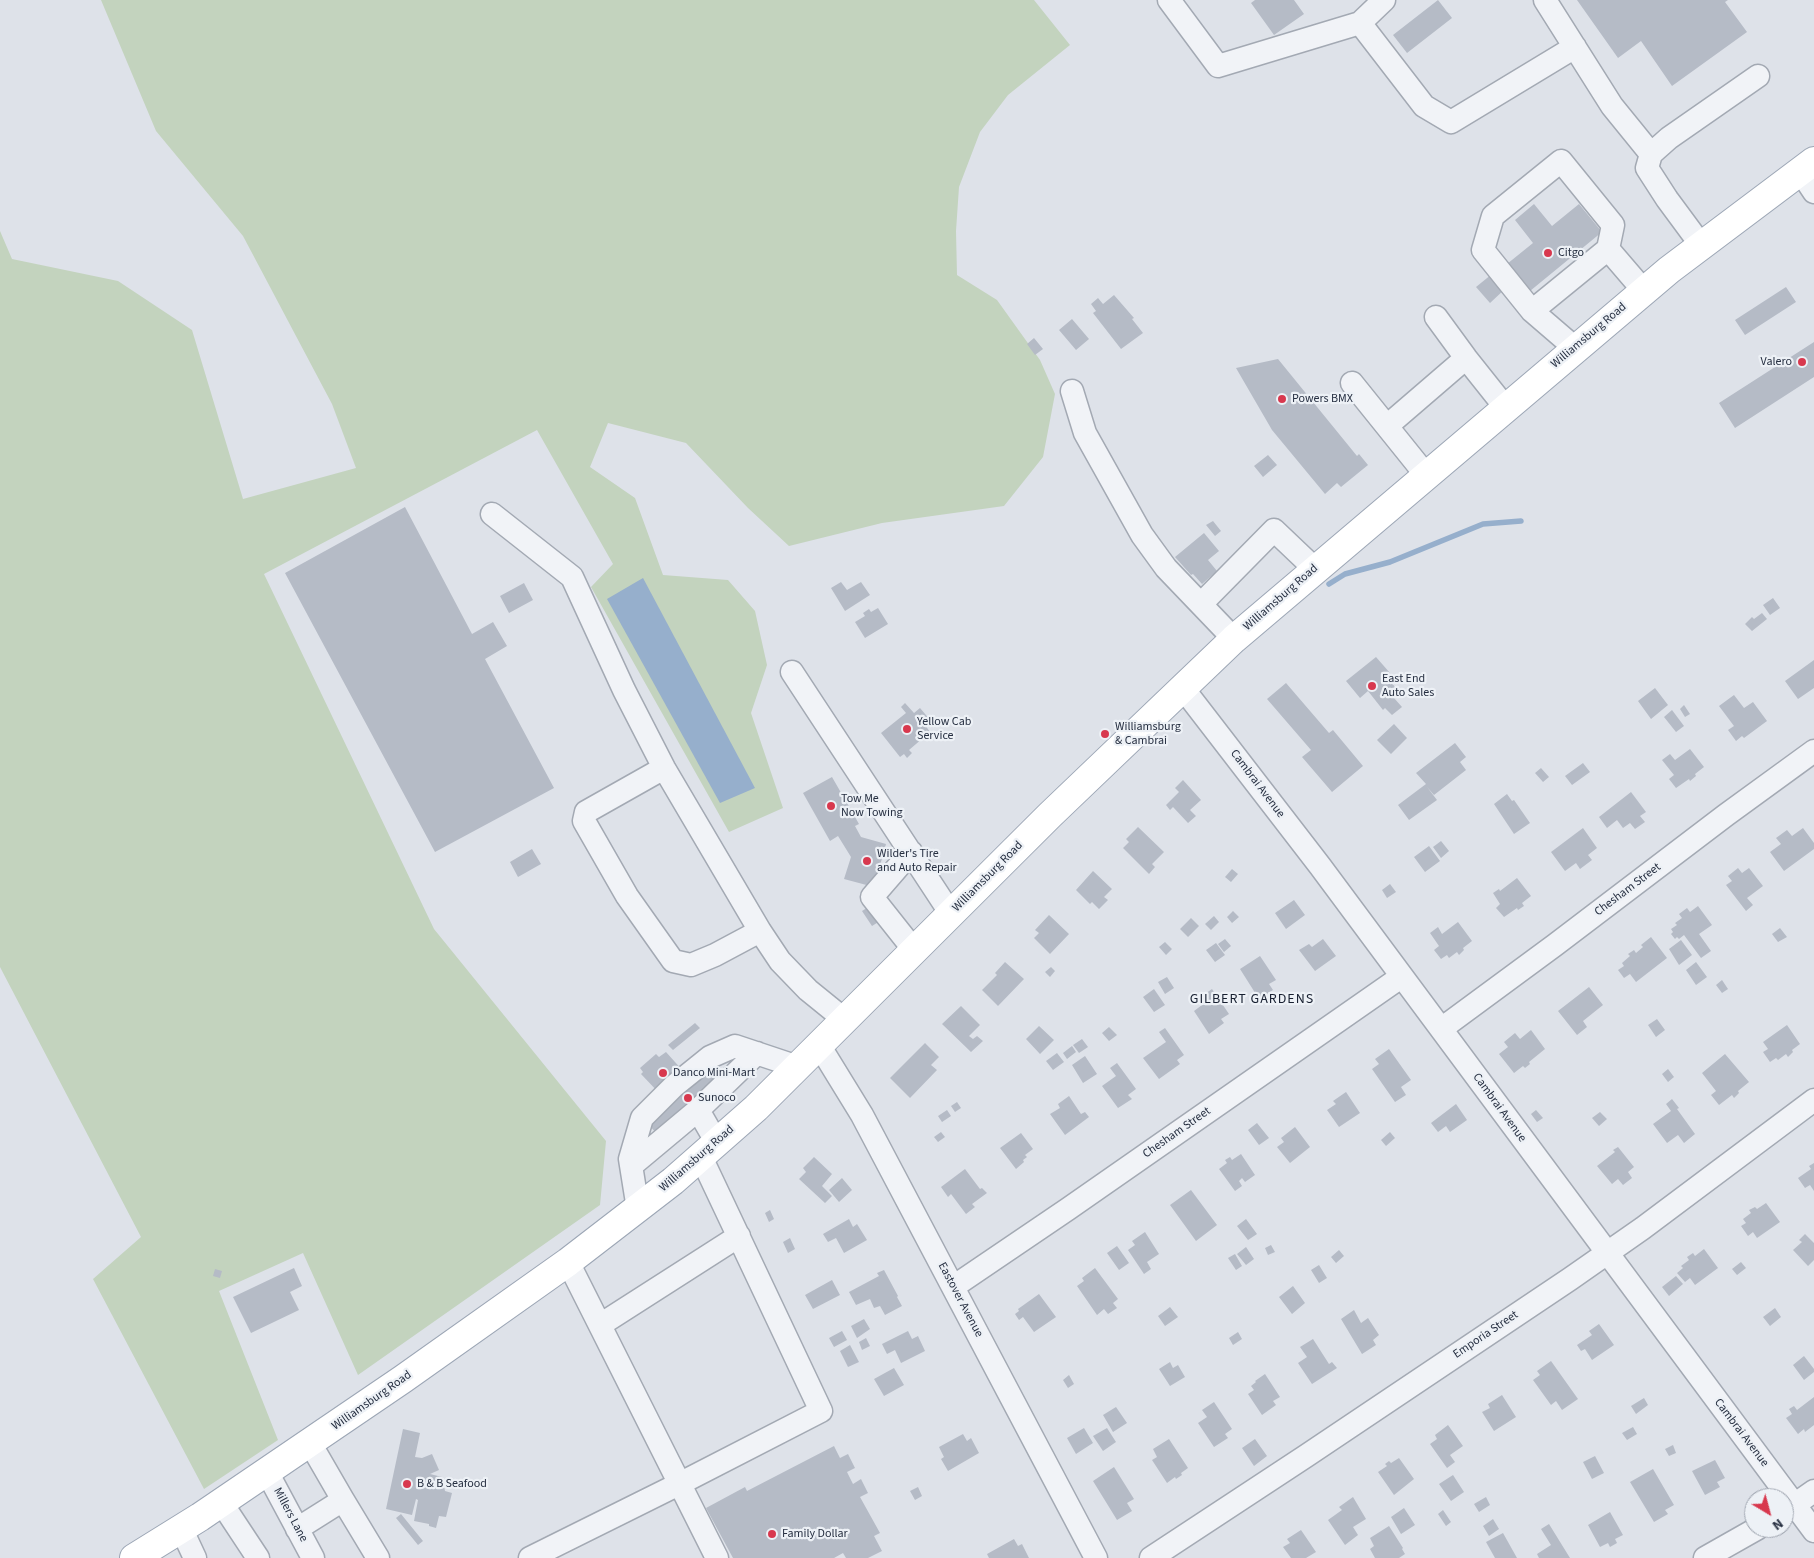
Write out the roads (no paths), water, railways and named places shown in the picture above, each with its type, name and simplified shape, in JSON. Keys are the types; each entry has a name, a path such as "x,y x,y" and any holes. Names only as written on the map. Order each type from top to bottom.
{"main road":[{"name":"Williamsburg Road","path":"134,1558 404,1379 568,1262 638,1209 709,1150 798,1066 1182,687 1234,639 1505,407 1701,245 1809,175"}],"street":[{"path":"1170,0 1218,66 1360,23 1384,0"},
{"path":"1545,0 1612,106 1651,154"},
{"path":"1360,23 1424,106 1451,122 1575,48"},
{"path":"1701,245 1647,168 1651,154 1669,138 1758,76"},
{"path":"1532,311 1608,248 1613,226 1561,161 1493,216 1482,250 1532,311 1575,348"},
{"path":"1608,248 1644,291"},
{"path":"1436,317 1505,407"},
{"path":"1387,426 1466,358"},
{"path":"1352,383 1426,475"},
{"path":"1072,391 1085,433 1142,535 1166,568 1234,639"},
{"path":"492,514 572,577 624,690 664,768 760,931 780,961 808,990 844,1020"},
{"path":"1201,604 1274,530 1315,569"},
{"path":"792,672 952,914"},
{"name":"Cambrai Avenue","path":"1182,687 1441,1029 1606,1253 1775,1488"},
{"name":"Chesham Street","path":"1441,1029 1556,945 1726,814 1814,751"},
{"path":"664,768 586,812 584,821 627,896 673,961 691,965 715,956 760,931"},
{"path":"911,852 872,897 914,950"},
{"name":"Chesham Street","path":"953,1287 1400,977"},
{"name":"Eastover Avenue","path":"819,1045 862,1115 1096,1558"},
{"path":"638,1209 630,1158 642,1118 674,1086 710,1056 735,1046 798,1066"},
{"path":"631,1166 698,1110 757,1053"},
{"name":"Emporia Street","path":"1151,1558 1298,1462 1606,1253 1814,1100"},
{"path":"530,1558 821,1411 739,1236 709,1150 698,1110"},
{"path":"600,1326 739,1236"},
{"path":"568,1262 717,1558"},
{"path":"310,1443 378,1558"},
{"name":"Millers Lane","path":"266,1472 313,1558"},
{"path":"1794,1504 1814,1490"},
{"path":"297,1529 343,1500"},
{"path":"221,1502 258,1558"},
{"name":"Cambrai Avenue","path":"1794,1513 1814,1531"},
{"path":"181,1528 194,1558"},
{"path":"1705,1558 1744,1536"}],"water":[{"path":"643,578 755,788 720,803 607,599"}],"waterway":[{"path":"1329,584 1345,574 1390,562 1483,524 1521,521"}],"place":[{"name":"Citgo","path":"1548,253"},
{"name":"Valero","path":"1802,362"},
{"name":"Powers BMX","path":"1282,399"},
{"name":"East End Auto Sales","path":"1372,686"},
{"name":"Yellow Cab Service","path":"907,729"},
{"name":"Williamsburg & Cambrai","path":"1105,734"},
{"name":"Tow Me Now Towing","path":"831,806"},
{"name":"Wilder's Tire and Auto Repair","path":"867,861"},
{"name":"Danco Mini-Mart","path":"663,1073"},
{"name":"Sunoco","path":"688,1098"},
{"name":"B & B Seafood","path":"407,1484"},
{"name":"Family Dollar","path":"772,1534"}],"district":[{"name":"GILBERT GARDENS","path":"1252,1000"}]}
